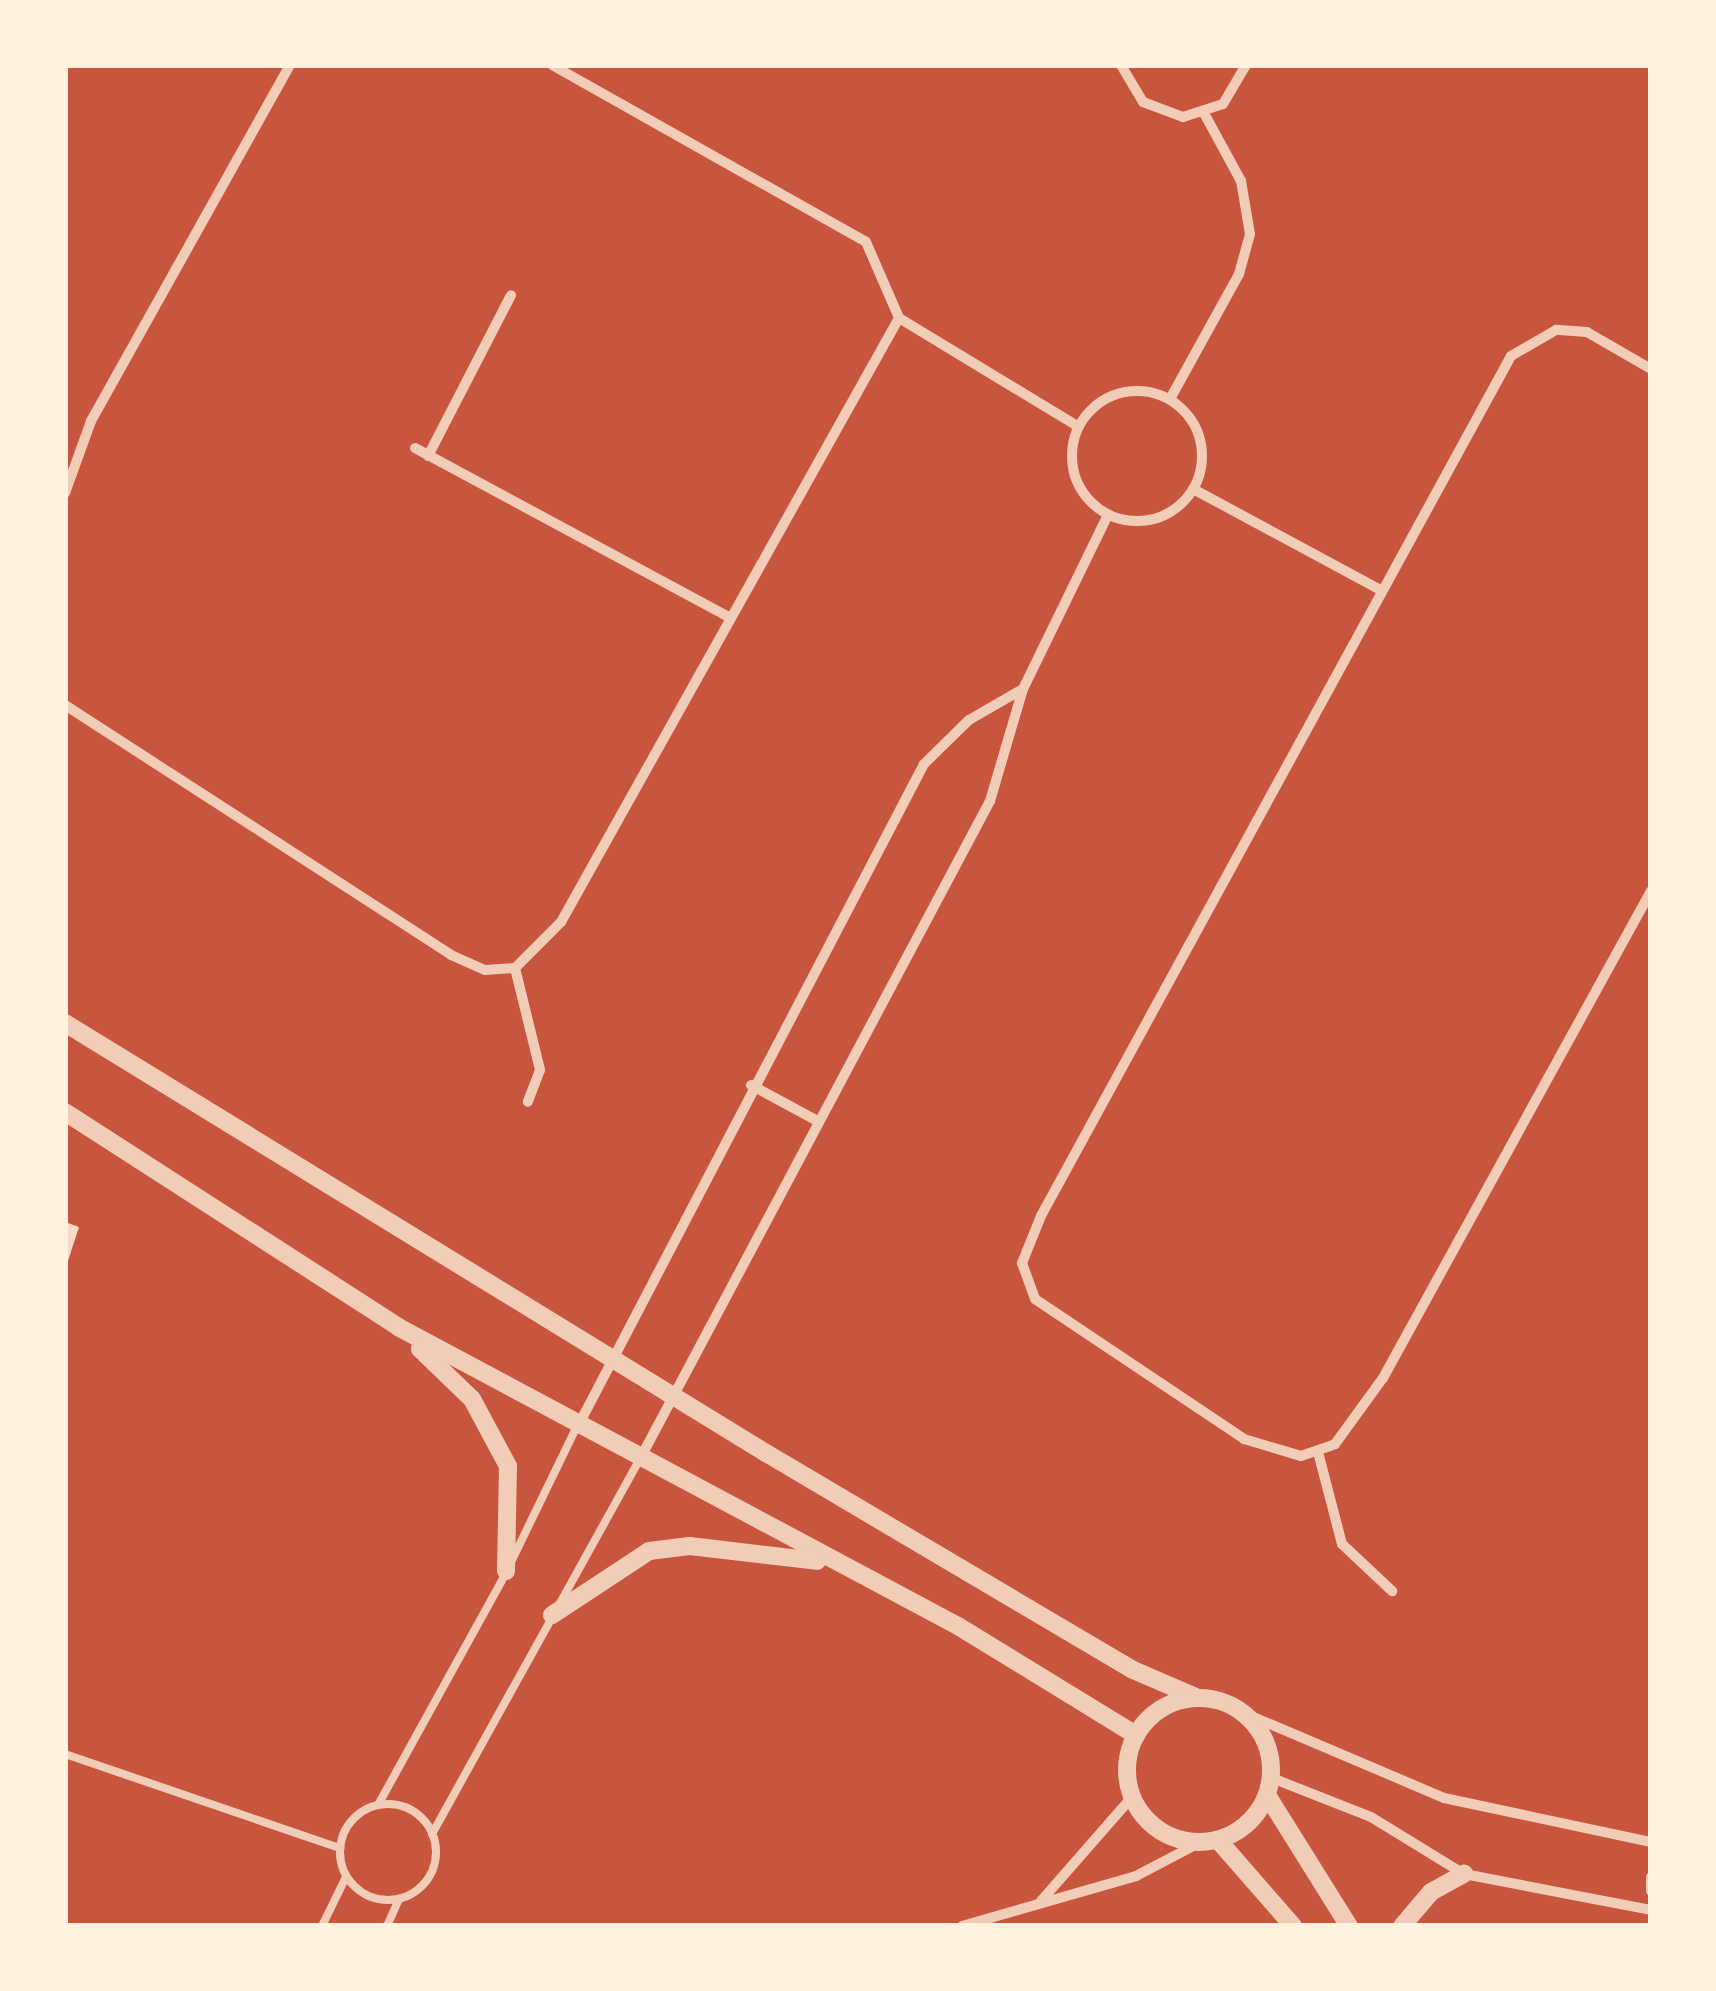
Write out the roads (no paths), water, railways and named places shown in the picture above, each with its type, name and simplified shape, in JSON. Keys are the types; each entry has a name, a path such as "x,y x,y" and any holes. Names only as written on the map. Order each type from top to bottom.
{"street":[{"path":"65,494 91,421 290,65"},
{"path":"552,65 866,242 899,318 1079,426"},
{"path":"1121,65 1143,102 1182,117 1204,114 1237,89 1246,65"},
{"path":"1170,399 1239,274 1250,234 1240,181 1204,114"},
{"path":"428,456 511,295"},
{"path":"65,705 451,954 484,970 515,968 562,922 727,616 899,318"},
{"path":"1651,369 1587,332 1556,330 1510,356 1380,590 1022,1263 1035,1299 1068,1329 1244,1439 1279,1455 1318,1452 1355,1427 1651,891"},
{"path":"1119,394 1170,399 1202,440 1195,490 1172,513 1141,522 1108,516 1074,477 1079,426 1119,394"},
{"path":"414,448 727,616"},
{"path":"1195,490 1380,590"},
{"path":"639,1461 814,1119 990,801 1023,689 1108,516"},
{"path":"576,1428 751,1085 924,764 970,720 1023,689"},
{"path":"515,968 540,1070 528,1102"},
{"path":"65,1023 610,1358 1131,1669 1444,1798 1651,1842"},
{"path":"751,1085 814,1119"},
{"path":"65,1112 398,1327 576,1428 958,1626 1136,1735"},
{"path":"398,1327 472,1399 497,1439 514,1506 506,1571"},
{"path":"1318,1452 1342,1544 1392,1591"},
{"path":"552,1615 649,1551 690,1546 833,1562"},
{"path":"1040,1901 1132,1797 1136,1735 1162,1708 1198,1698"},
{"path":"1244,1714 1270,1754 1270,1787 1350,1926"},
{"path":"962,1926 1001,1920 1040,1901 1136,1876 1248,1824 1270,1787"},
{"path":"1270,1787 1371,1817 1464,1874 1651,1910"},
{"path":"1132,1797 1160,1830 1210,1841 1293,1926"},
{"path":"1402,1926 1430,1892 1464,1874"},
{"path":"1651,1877 1651,1891"}],"lane":[{"path":"322,1926 346,1877 340,1848 352,1820 378,1805 506,1571 576,1428"},
{"path":"387,1926 399,1899 427,1881 432,1834 639,1461"},
{"path":"65,1754 340,1848"},
{"path":"378,1805 410,1810 432,1834"},
{"path":"346,1877 370,1896 399,1899"}]}
